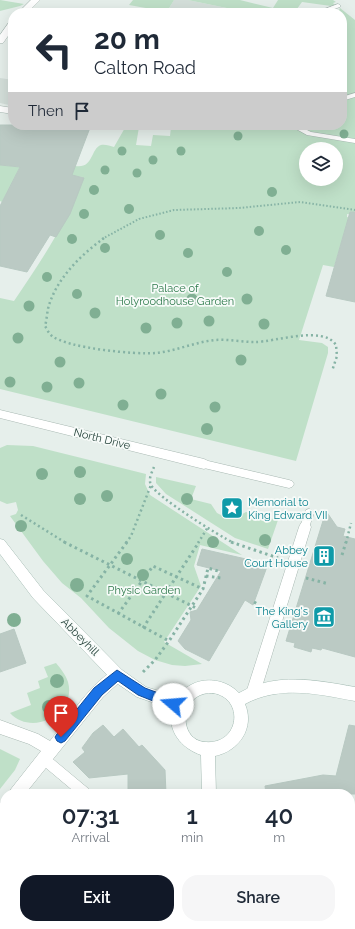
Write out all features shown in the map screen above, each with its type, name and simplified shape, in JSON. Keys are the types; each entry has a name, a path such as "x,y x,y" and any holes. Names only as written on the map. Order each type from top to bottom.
{"street":[{"path":"27,8 36,0"},
{"path":"0,41 8,30"},
{"name":"North Drive","path":"0,414 204,464"},
{"path":"254,690 305,527"},
{"name":"Abbeyhill","path":"0,544 38,594 117,675 130,685 153,697 180,705"},
{"path":"20,789 98,692 117,675"},
{"path":"237,701 254,690 283,685 295,685 355,694"},
{"path":"204,688 223,690 237,701 243,719 237,736 222,747 208,749 192,743 183,734 178,723 180,705 192,692 204,688"},
{"path":"0,727 33,738 48,754"},
{"path":"208,749 209,789"}],"lane":[{"path":"332,8 338,6"},
{"path":"301,130 309,134 355,142"},
{"path":"204,464 289,484"},
{"path":"305,527 309,513"},
{"path":"48,754 81,789"}],"path":[{"path":"332,371 338,352 334,343 326,338 300,336 258,342 236,339 216,340 156,353 127,353 71,343 53,336 45,326 50,303 62,280 75,262 99,241 129,222 164,212 208,208 232,208 292,202 312,203 355,210"},
{"path":"159,453 151,475 151,485 131,536 87,596 169,641"},
{"path":"151,485 161,496 232,542 329,584"},
{"path":"21,515 55,537 198,609"},
{"path":"342,555 351,524"},
{"path":"143,628 194,551 208,527"},
{"path":"118,614 153,566 203,589"},
{"path":"130,685 155,660 169,641 203,589 208,568 218,570"},
{"path":"206,576 221,578"},
{"path":"254,602 259,605"}],"shaded area":[{"path":"174,0 188,0 227,8 169,8"},
{"path":"0,78 8,79 8,105 0,103"}],"green space":[{"path":"0,0 24,4 20,6 0,11"},
{"path":"133,0 174,0 169,8 146,8 129,5"},
{"path":"188,0 240,0 273,8 227,8"},
{"path":"278,0 333,0 336,2 333,3 335,5 331,6 302,2 298,8 273,8"},
{"name":"Palace of Holyroodhouse Garden","path":"347,14 355,20 355,215 347,214 347,217 354,219 347,224 334,267 323,265 299,340 322,343 328,347 328,353 296,461 0,389 0,298 14,301 53,241 77,194 83,177 69,176 75,166 86,165 95,150 101,145 114,147 124,130 138,130 136,145 151,146 153,135 170,136 171,130 347,130"},
{"path":"0,165 20,167 2,202 0,201"},
{"name":"Physic Garden","path":"7,445 33,446 146,474 145,484 150,495 242,555 200,545 194,566 201,586 164,642 202,664 185,666 172,665 155,660 138,651 109,628 81,598 62,583 43,561 10,516 16,514 18,510 16,502 7,504 0,501 0,448"},
{"path":"156,477 196,486 191,499 211,504 217,513 223,516 235,518 246,512 278,520 268,549 235,538 166,494 156,483"},
{"path":"56,663 68,682 69,694 66,704 51,718 40,722 30,723 19,720 10,713 31,705 27,693 40,688 38,681 48,677 44,667"},
{"path":"0,749 20,759 15,770 0,789"}],"building":[{"path":"0,125 8,125 8,130 89,130 72,175 84,178 70,214 56,237 50,235 27,272 0,266 0,206 20,167 0,165"},
{"path":"350,212 355,212 355,302 326,296"},
{"path":"326,511 337,527 345,529 343,536 355,539 355,657 322,648 321,650 312,648 311,652 294,647 295,643 286,641"},
{"path":"202,549 268,564 253,605 245,600 209,661 185,649 178,641 191,620 190,612 197,610 221,571 197,565"},
{"path":"14,629 26,663 0,672 0,634"},
{"path":"103,725 114,737 123,729 139,747 142,745 165,770 166,789 128,789 128,774 89,778 73,762 85,752 82,748 93,733"},
{"path":"349,725 355,726 355,789 265,789 265,786 323,775 336,776"}],"place":[{"name":"Memorial to King Edward VII","path":"232,508"},
{"name":"Abbey Court House","path":"324,556"},
{"name":"The King's Gallery","path":"324,617"}],"route":[{"path":"61,737 98,692 117,675 142,692 173,704"}]}
